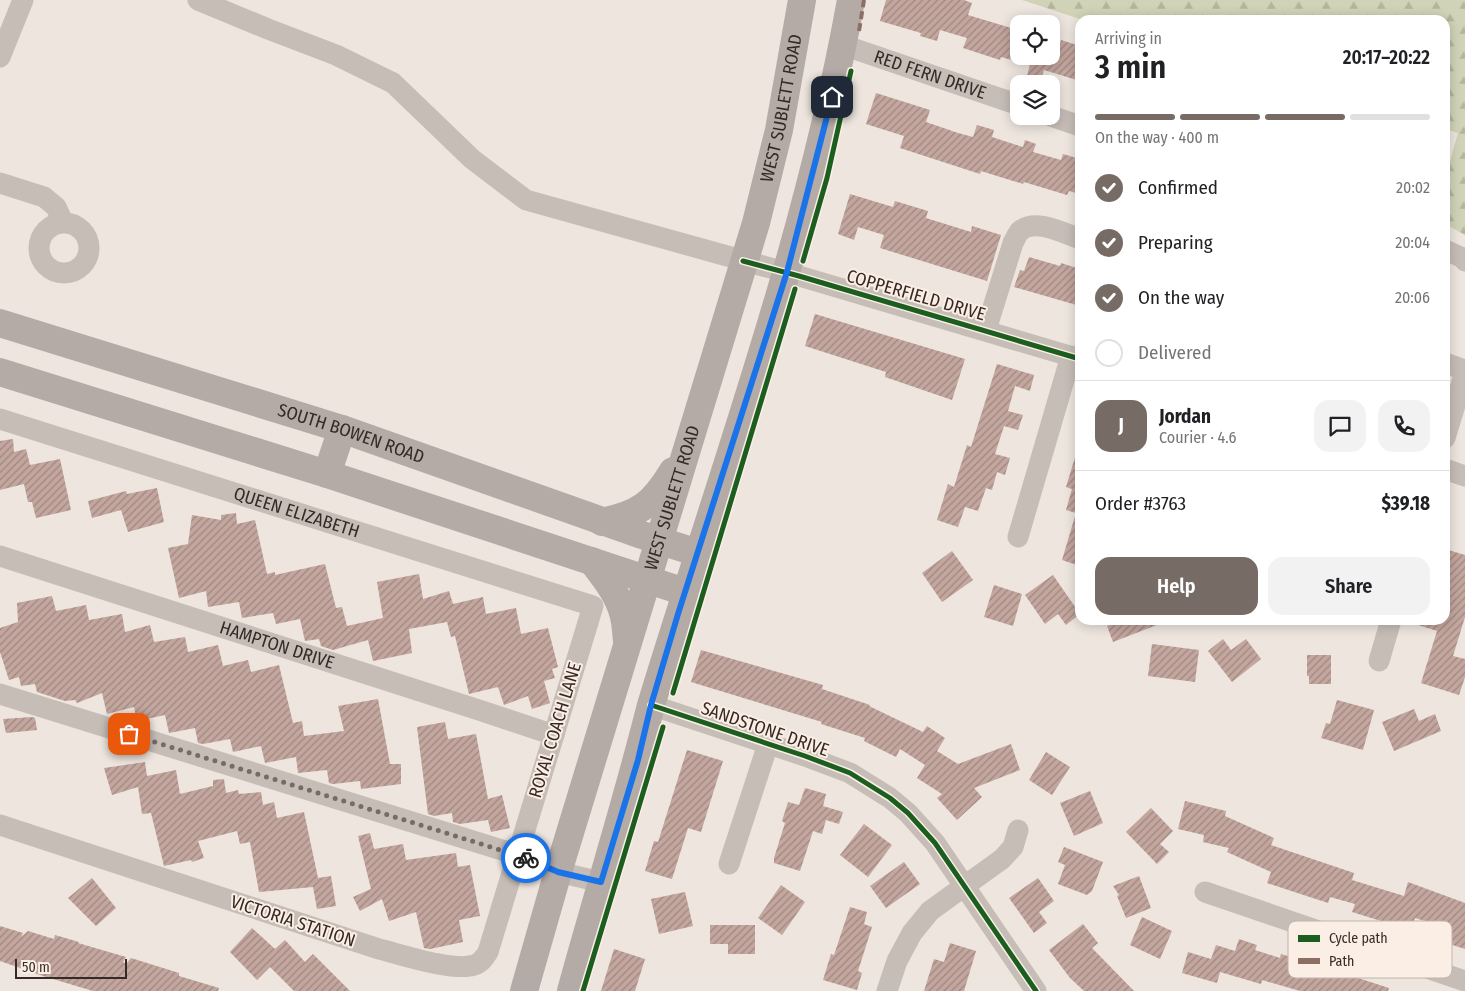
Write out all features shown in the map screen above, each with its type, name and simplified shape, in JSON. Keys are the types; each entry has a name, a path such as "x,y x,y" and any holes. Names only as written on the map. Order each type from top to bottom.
{"main road":[{"name":"WEST SUBLETT ROAD","path":"524,991 558,872 743,261 756,224 779,130 802,0"},
{"path":"571,991 601,882 638,760 651,705 787,272 824,132 851,0"},
{"name":"SOUTH BOWEN ROAD","path":"0,323 342,429 602,522 698,553"},
{"path":"0,372 327,474 685,592"},
{"path":"327,474 342,429"},
{"path":"602,522 622,517 643,508 661,490 686,449"},
{"path":"592,561 614,592 623,613 628,644"}],"street":[{"path":"0,57 23,0"},
{"name":"COPPERFIELD DRIVE","path":"198,0 336,55 393,83 472,159 526,200 787,272 1075,358"},
{"name":"RED FERN DRIVE","path":"843,46 1010,102"},
{"path":"1060,119 1075,124"},
{"path":"0,183 44,197 56,207 62,222"},
{"path":"986,330 1013,243 1020,231 1032,226 1043,226 1075,236"},
{"path":"1450,252 1463,258 1465,261"},
{"path":"1018,538 1075,361"},
{"path":"1450,365 1465,371 1450,421"},
{"name":"QUEEN ELIZABETH","path":"0,419 593,606"},
{"path":"1450,471 1465,476"},
{"name":"HAMPTON DRIVE","path":"0,556 554,736"},
{"name":"ROYAL COACH LANE","path":"518,854 593,606"},
{"path":"1379,661 1390,625"},
{"path":"0,694 518,854 558,872 601,882"},
{"name":"SANDSTONE DRIVE","path":"651,705 850,773 890,798 908,813 935,843 1036,991"},
{"path":"728,864 768,744"},
{"name":"VICTORIA STATION","path":"0,825 379,948 422,960 457,966 473,966 481,961 488,952 518,854"},
{"path":"887,991 897,961 912,933 930,911 1002,859 1013,847 1018,830"},
{"path":"1205,892 1290,921"},
{"path":"1452,977 1465,981"}],"green space":[{"path":"1022,0 1465,0 1465,235 1450,227 1450,161 1458,133 1450,131 1450,15 1075,15 1075,17"}],"building":[{"path":"886,0 964,0 972,3 968,15 1010,28 1010,60 1001,57 1000,60 963,48 967,38 940,30 937,41 920,36 921,33 880,21"},
{"path":"1061,40 1075,44 1075,79 1044,70 1042,75 1027,75 1030,65 1060,65"},
{"path":"876,93 930,110 926,122 958,133 973,137 977,125 994,130 992,137 1023,147 1025,140 1036,144 1033,152 1061,160 1063,154 1075,158 1075,193 1069,191 1067,195 981,171 980,174 900,148 904,136 866,124"},
{"path":"850,194 893,207 895,201 928,211 926,218 971,232 972,226 1001,235 987,281 880,248 884,235 858,227 854,240 838,234"},
{"path":"1029,257 1060,266 1061,263 1075,267 1075,305 1014,287 1020,270 1024,271"},
{"path":"815,314 965,359 952,400 885,377 886,372 805,346"},
{"path":"997,364 1034,375 1030,391 1015,386 1008,411 1023,415 1018,430 1004,426 995,454 1010,458 1005,475 997,472 992,490 986,488 978,511 965,507 958,527 937,520 948,484 954,487 967,445 971,447"},
{"path":"13,439 14,452 26,449 30,465 60,459 71,510 36,518 32,502 28,502 24,484 0,490 0,441"},
{"path":"1075,458 1075,513 1066,510 1072,489 1066,487"},
{"path":"157,488 164,522 128,532 121,510 92,518 88,501 126,491 127,494"},
{"path":"236,513 237,524 255,520 267,574 275,572 275,575 325,564 336,608 342,607 347,626 383,618 377,582 419,574 423,599 449,591 453,604 483,597 486,614 516,608 521,634 548,628 558,667 552,669 555,678 544,681 550,703 532,709 528,696 504,705 498,687 469,694 455,636 451,637 447,622 409,629 412,653 373,661 368,640 333,650 321,646 319,639 305,641 300,619 276,624 273,613 242,618 239,602 208,607 206,591 179,598 168,548 188,544 192,515 221,520 221,515"},
{"path":"1075,516 1075,564 1062,560"},
{"path":"1450,550 1465,555 1465,617 1453,656 1465,659 1465,677 1459,695 1421,683 1437,631 1418,625 1450,625"},
{"path":"952,551 973,580 942,602 922,573"},
{"path":"1053,575 1075,607 1075,618 1066,625 1058,614 1045,624 1025,595"},
{"path":"994,585 1022,594 1013,626 984,617"},
{"path":"52,596 56,611 86,605 89,620 122,614 125,632 150,625 154,642 185,637 188,652 218,645 223,666 248,660 251,672 279,665 293,723 302,721 304,736 344,731 338,706 378,699 390,764 401,764 401,784 361,789 360,781 329,783 327,770 298,773 296,757 265,763 261,746 233,752 230,739 203,744 198,743 195,728 169,733 165,715 137,721 134,707 107,714 102,693 77,703 75,700 65,701 37,692 35,684 21,686 19,677 9,680 0,652 0,628 18,622 17,603"},
{"path":"1110,625 1157,625 1113,642 1107,626"},
{"path":"1223,639 1231,650 1246,639 1261,659 1232,682 1208,651"},
{"path":"1152,644 1199,650 1195,682 1148,676"},
{"path":"701,650 823,685 822,689 870,705 923,732 927,726 945,738 937,751 958,764 1011,744 1020,770 974,788 982,797 957,820 937,798 942,794 917,778 925,765 900,749 896,757 864,741 865,738 821,724 822,722 691,682"},
{"path":"1307,655 1331,655 1331,684 1309,684"},
{"path":"1337,700 1374,710 1363,750 1321,738 1326,723 1330,724"},
{"path":"1414,709 1419,721 1435,714 1441,731 1394,751 1382,722"},
{"path":"35,718 37,730 6,733 3,719"},
{"path":"445,722 448,739 476,734 488,799 502,795 510,828 491,832 488,820 460,824 453,822 452,813 434,816 428,814 417,727"},
{"path":"687,750 723,761 701,832 688,828 672,879 645,871 654,841 658,842"},
{"path":"1046,752 1070,767 1052,795 1029,780"},
{"path":"145,762 147,776 176,770 180,794 213,786 213,780 224,779 226,793 238,790 239,794 261,792 263,805 274,802 277,818 304,812 318,878 331,876 336,906 317,909 313,887 259,892 250,842 240,844 237,831 198,841 204,858 192,862 191,860 164,866 151,813 142,814 138,787 112,795 104,768"},
{"path":"805,788 826,794 823,806 843,812 839,824 826,820 822,834 813,831 800,871 774,863 774,858 785,823 782,821 788,802 799,805"},
{"path":"1090,791 1103,823 1074,836 1060,803"},
{"path":"1185,801 1226,811 1225,816 1274,838 1271,845 1354,873 1352,880 1404,896 1408,882 1465,903 1465,949 1452,945 1452,921 1425,921 1415,918 1414,921 1381,921 1352,912 1355,904 1330,897 1328,903 1267,883 1271,872 1227,852 1229,848 1203,842 1204,835 1178,829"},
{"path":"1151,808 1173,831 1160,844 1169,852 1157,864 1126,832"},
{"path":"864,824 892,845 868,877 840,855"},
{"path":"370,833 374,849 403,844 406,860 456,853 458,867 470,865 480,916 459,920 463,942 430,949 424,948 416,912 389,921 382,899 360,911 353,897 371,889 358,836"},
{"path":"1064,847 1103,862 1092,891 1087,895 1058,884 1065,865 1058,862"},
{"path":"904,862 920,884 886,908 870,886"},
{"path":"1139,876 1151,908 1126,918 1117,896 1119,895 1113,886"},
{"path":"92,878 116,908 96,926 68,898"},
{"path":"1038,878 1054,901 1039,912 1047,923 1034,933 1009,898"},
{"path":"781,885 805,902 782,935 758,918"},
{"path":"685,892 693,926 659,934 651,899"},
{"path":"850,907 867,912 864,924 872,927 858,971 862,973 857,990 823,980 831,954 834,955"},
{"path":"1142,917 1172,931 1160,959 1130,945"},
{"path":"1083,924 1098,943 1092,948 1134,991 1084,991 1070,978 1049,950"},
{"path":"710,925 755,925 755,954 728,954 728,944 710,944"},
{"path":"0,926 23,933 21,937 28,931 54,939 55,935 126,957 123,962 126,964 131,958 179,973 179,976 219,988 218,991 93,991 0,961"},
{"path":"252,928 275,949 285,940 305,962 313,954 350,991 294,991 270,967 257,980 230,952"},
{"path":"1239,939 1257,945 1255,950 1280,958 1281,954 1288,956 1288,978 1358,978 1389,988 1388,991 1300,991 1262,980 1261,984 1220,972 1217,983 1182,973 1188,952 1211,959 1216,945 1235,951"},
{"path":"950,943 976,951 964,991 924,991 934,959 944,962"},
{"path":"614,949 645,959 635,991 601,991"}],"marked path":[{"path":"859,31 864,0"}],"cycle path":[{"path":"803,261 827,178 851,71"},
{"path":"743,261 1075,358"},
{"path":"673,693 795,289"},
{"path":"651,705 805,756 850,773 890,798 908,813 935,843 1036,991"},
{"path":"583,991 663,727"}],"way so far":[{"path":"129,734 526,858"}],"route":[{"path":"526,858 558,872 601,882 638,760 651,705 678,614 787,272 832,97"}]}
